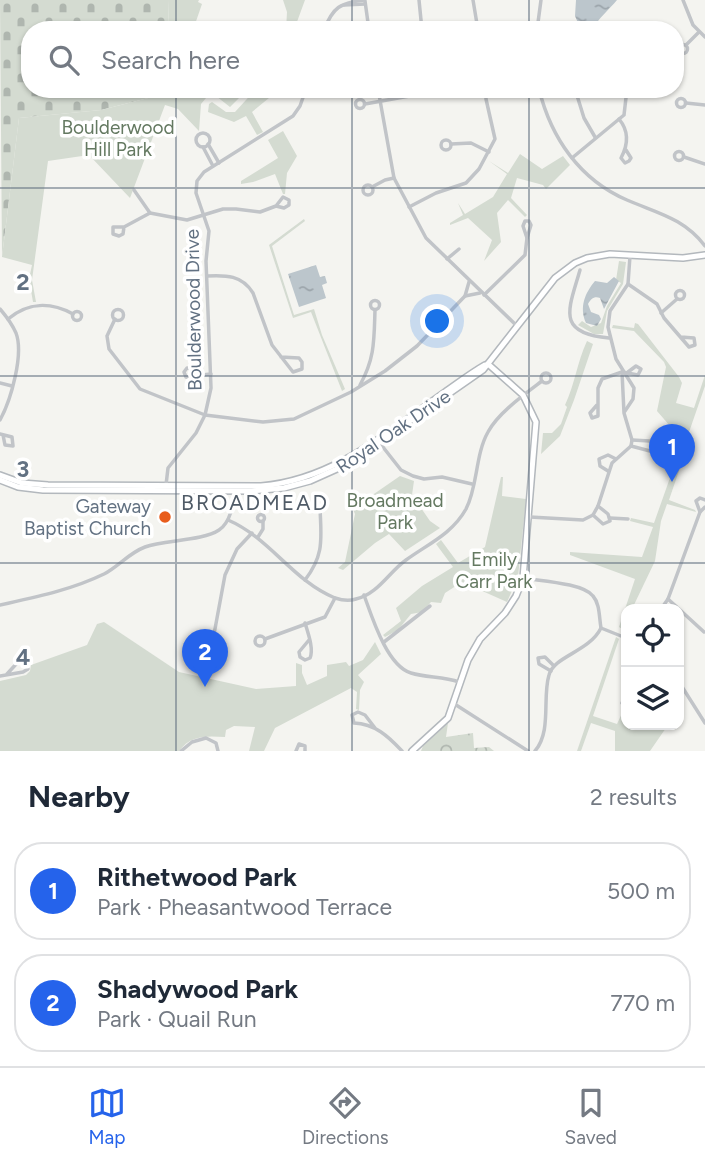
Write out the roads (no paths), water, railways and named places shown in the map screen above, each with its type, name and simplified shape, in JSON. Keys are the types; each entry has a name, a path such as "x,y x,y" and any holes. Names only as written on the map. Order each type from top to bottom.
{"main road":[{"name":"Royal Oak Drive","path":"0,478 34,485 234,488 278,484 310,476 350,458 378,441 488,364 546,287 563,270 598,255 631,254 682,258 705,255"},
{"path":"412,751 448,718 468,660 480,639 505,613 523,578 536,422 523,396 488,364"}],"street":[{"path":"419,0 421,21"},
{"path":"474,0 477,21"},
{"path":"538,21 541,0"},
{"path":"683,0 690,19 705,37"},
{"path":"328,21 334,10 365,1 368,21"},
{"path":"687,45 699,32"},
{"path":"219,163 208,144 207,135 199,135 197,143 213,166 219,163 293,116 303,98"},
{"path":"380,98 394,178 426,238 517,327"},
{"path":"365,104 398,98"},
{"path":"409,207 436,192 466,183 479,169 495,139 486,98"},
{"path":"541,98 558,140 588,176 628,201 669,215 693,232 705,246"},
{"path":"578,98 584,118 595,137"},
{"path":"572,158 619,119 626,109 626,98"},
{"path":"686,103 705,105"},
{"path":"619,119 625,126 626,150"},
{"path":"451,144 471,143 489,152"},
{"path":"202,147 208,144"},
{"path":"684,157 705,164"},
{"name":"Boulderwood Drive","path":"166,488 168,468 196,433 205,415 211,388 206,261 209,231 195,193 197,181 213,166"},
{"path":"372,187 394,178"},
{"path":"134,191 150,213"},
{"path":"124,227 150,213 187,220 236,209 260,212 276,206"},
{"path":"465,296 482,294 525,255 527,238"},
{"path":"447,259 458,249"},
{"path":"530,517 583,520 593,515 608,471 616,459 631,446 632,440 624,413 622,372 609,338 610,311 628,284 631,254"},
{"path":"580,271 568,310 570,321 594,337 609,338"},
{"path":"207,276 233,277 247,285 253,293 272,345 281,358 293,372 302,369 299,358 281,358"},
{"path":"115,319 107,336 109,349 139,389 205,415 263,422 294,419 360,386 417,346 465,296 469,282"},
{"path":"628,284 653,301 662,313 681,337 689,347 695,345 694,338 681,337"},
{"path":"662,313 677,299"},
{"path":"8,319 22,309 40,306 57,306 73,314"},
{"path":"0,309 16,332 19,347 8,404 0,420"},
{"path":"360,386 374,352 375,310"},
{"path":"622,372 627,375 634,388 633,399 624,413"},
{"path":"597,405 598,388 602,379 628,372"},
{"path":"200,374 211,374"},
{"path":"228,520 258,537 305,580 335,598 356,600 379,587 405,561 447,533 467,507 487,433 523,396 542,381"},
{"path":"0,383 12,386"},
{"path":"631,446 644,451 655,447 650,441 632,440"},
{"path":"378,441 401,470 412,476 424,479 442,477 472,484"},
{"path":"608,471 600,466 599,459 608,455 616,459"},
{"path":"0,605 72,587 107,572 141,548 214,533 228,520 234,488"},
{"path":"699,512 696,501 700,498 705,500"},
{"path":"598,506 608,513 610,518"},
{"path":"664,604 699,512 705,507"},
{"path":"305,580 316,565 321,549 320,508"},
{"path":"593,515 603,524 608,523 610,518"},
{"path":"610,518 628,519"},
{"path":"258,537 263,528 262,522"},
{"path":"212,645 225,575 237,550 252,533"},
{"path":"523,578 580,587 592,594 598,606 601,628 590,644 554,666 551,671 545,723 540,745 535,751"},
{"path":"365,596 384,642 400,668 411,673 459,682"},
{"path":"265,639 325,617 335,598"},
{"path":"668,599 704,632"},
{"path":"384,642 430,606"},
{"path":"305,623 309,640 312,654 305,660 300,657 299,652 309,640"},
{"path":"601,628 621,636"},
{"path":"551,671 539,664 538,658 545,657 554,666"},
{"path":"0,676 23,672 28,669 27,663 18,662 7,674"},
{"path":"684,690 705,723"},
{"path":"453,703 528,751"},
{"path":"375,728 365,715 358,712 352,715 354,723 368,724 375,728 402,751"},
{"path":"181,751 192,742 206,738 216,743 218,751"},
{"path":"296,751 299,744 305,746 305,751"}],"water":[{"path":"576,0 617,0 598,21 577,21"},
{"path":"316,265 320,277 325,276 327,283 322,285 326,298 299,307 288,274"},
{"path":"614,277 619,281 604,309 600,298 593,298 588,304 591,312 599,315 601,319 597,326 586,323 583,306 588,290 595,281 607,283"}],"place":[{"name":"Rithetwood Park","path":"672,482"},
{"name":"Gateway Baptist Church","path":"165,517"},
{"name":"Shadywood Park","path":"205,687"}],"district":[{"name":"BROADMEAD","path":"255,503"}],"park label":[{"name":"Boulderwood Hill Park","path":"118,138"},
{"name":"Broadmead Park","path":"395,511"},
{"name":"Emily Carr Park","path":"494,570"}]}
